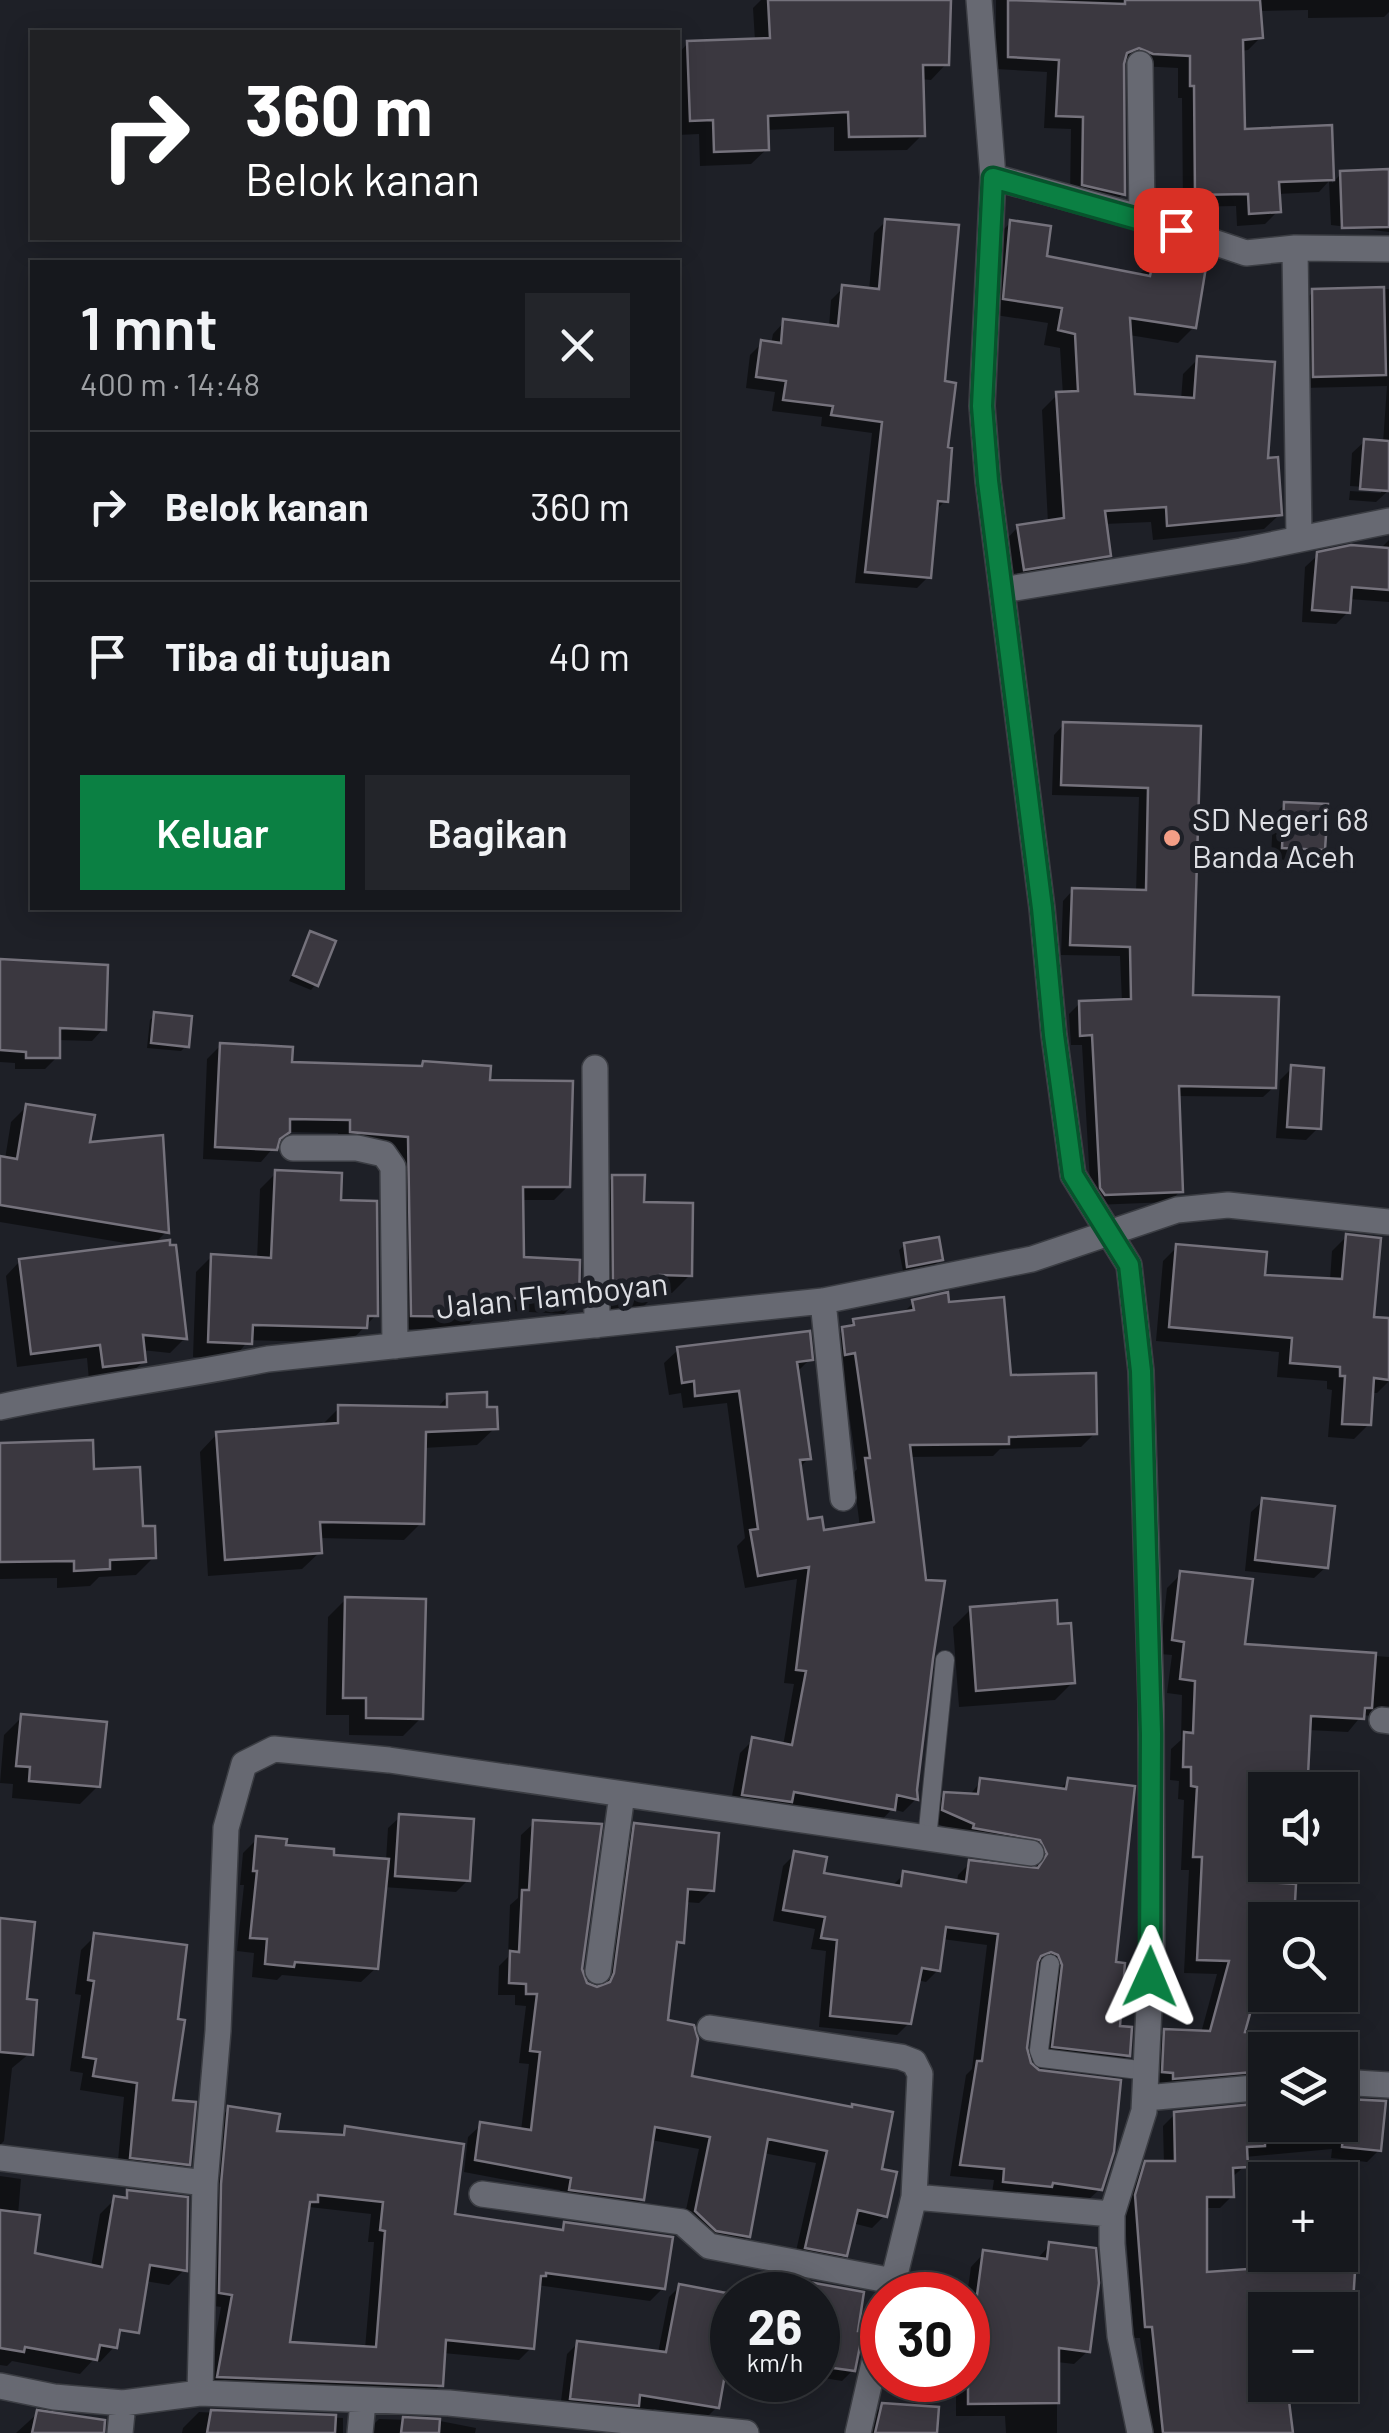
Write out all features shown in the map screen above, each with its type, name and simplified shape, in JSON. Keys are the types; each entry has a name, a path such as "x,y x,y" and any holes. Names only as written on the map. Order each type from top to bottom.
{"street":[{"path":"979,0 993,178 982,406 1002,590 1073,1175 1129,1265 1141,1371 1152,1826 1147,2070 1139,2131 1112,2214 1113,2279 1120,2336 1140,2433"},
{"path":"1140,64 1142,218"},
{"path":"993,178 1142,218 1246,253 1295,248 1389,249"},
{"path":"1295,248 1300,539"},
{"path":"1002,590 1389,521"},
{"path":"595,1068 597,1325"},
{"path":"294,1148 357,1148 384,1154 394,1168 395,1346"},
{"name":"Jalan Flamboyan","path":"0,1405 268,1359 823,1300 1032,1259 1177,1210 1228,1206 1389,1222"},
{"path":"823,1300 843,1498"},
{"path":"200,2393 205,2184 218,2031 226,1828 244,1764 274,1749 389,1760 1031,1853"},
{"path":"598,1971 622,1794"},
{"path":"710,2028 914,2062 920,2074 914,2197 896,2272"},
{"path":"1358,2083 1389,2085"},
{"path":"1146,2098 1248,2088"},
{"path":"0,2158 205,2184"},
{"path":"482,2194 682,2222 708,2246 860,2281"},
{"path":"914,2197 1112,2214"},
{"path":"0,2386 54,2397 123,2403 200,2393 449,2403 746,2433"},
{"path":"360,2433 363,2402"},
{"path":"858,2433 865,2402"},
{"path":"120,2433 123,2403"}],"lane":[{"path":"927,1839 944,1660"},
{"path":"1050,1964 1039,2050 1042,2058 1147,2070"}],"building":[{"path":"768,0 951,0 949,65 923,65 925,136 849,137 848,112 768,116 769,150 714,152 713,120 690,121 687,41 770,38"},
{"path":"1008,0 1125,4 1125,0 1260,0 1263,38 1243,40 1245,129 1332,125 1334,180 1279,182 1281,212 1249,214 1248,194 1195,195 1190,56 1153,54 1139,48 1127,53 1124,64 1125,195 1082,185 1083,117 1056,116 1059,60 1008,57"},
{"path":"1389,169 1389,227 1342,228 1340,171"},
{"path":"885,219 959,225 945,381 956,383 948,447 952,448 948,502 938,501 931,578 865,572 882,422 831,415 833,406 783,400 786,381 756,377 761,340 781,343 783,319 838,326 842,285 879,289"},
{"path":"1010,220 1051,226 1047,256 1150,276 1154,258 1206,267 1196,328 1130,318 1135,394 1194,398 1197,356 1275,362 1268,458 1278,457 1282,515 1167,526 1166,507 1105,511 1111,556 1024,570 1017,525 1064,518 1056,392 1078,391 1075,334 1058,330 1062,308 1003,299"},
{"path":"1384,287 1386,375 1313,377 1312,289"},
{"path":"1364,439 1389,441 1389,491 1360,489"},
{"path":"1351,545 1389,548 1389,590 1352,587 1350,613 1312,610 1317,552"},
{"path":"1063,722 1201,726 1193,995 1279,997 1276,1088 1179,1086 1183,1192 1105,1195 1100,1188 1092,1035 1080,1036 1079,1001 1131,999 1130,947 1070,945 1072,888 1146,890 1148,788 1061,785"},
{"path":"1284,802 1328,804 1325,850 1282,848"},
{"path":"310,931 336,941 318,986 293,975"},
{"path":"0,959 108,965 106,1030 60,1028 60,1058 26,1058 26,1052 0,1050"},
{"path":"154,1012 192,1016 189,1047 151,1043"},
{"path":"220,1043 293,1047 292,1062 422,1066 423,1061 491,1066 490,1080 573,1081 570,1187 523,1187 524,1257 580,1260 579,1302 480,1296 480,1317 411,1316 408,1137 350,1132 350,1120 290,1119 290,1132 280,1139 277,1150 215,1147"},
{"path":"1291,1065 1324,1068 1321,1129 1287,1127"},
{"path":"26,1104 95,1115 90,1142 163,1135 169,1233 0,1205 0,1156 17,1159"},
{"path":"275,1170 342,1173 341,1200 377,1201 378,1316 368,1316 367,1328 253,1325 252,1344 208,1342 211,1254 271,1258"},
{"path":"612,1175 645,1175 644,1202 693,1203 692,1276 660,1275 660,1293 613,1292"},
{"path":"1346,1234 1381,1238 1374,1317 1389,1318 1389,1380 1374,1378 1371,1425 1342,1424 1345,1376 1340,1376 1340,1367 1290,1363 1292,1338 1169,1327 1176,1244 1267,1252 1265,1275 1342,1279"},
{"path":"939,1237 943,1260 907,1267 904,1243"},
{"path":"170,1240 170,1245 176,1245 187,1339 143,1335 146,1362 103,1367 100,1345 31,1354 19,1259"},
{"path":"948,1292 949,1302 1004,1297 1011,1375 1096,1373 1097,1434 1009,1437 1009,1444 910,1445 926,1580 945,1581 918,1800 897,1795 895,1810 794,1792 792,1802 742,1795 752,1737 792,1745 806,1671 796,1670 809,1567 758,1576 750,1530 758,1529 739,1391 695,1396 694,1381 682,1383 677,1347 810,1331 813,1360 797,1362 811,1459 800,1460 808,1519 822,1517 824,1530 874,1522 865,1458 870,1458 855,1353 845,1355 842,1327 854,1325 853,1319 914,1310 912,1300"},
{"path":"487,1392 487,1407 497,1407 498,1429 426,1432 424,1524 320,1522 322,1553 225,1560 216,1432 338,1423 338,1405 447,1407 447,1394"},
{"path":"93,1440 94,1469 140,1467 143,1526 155,1526 156,1558 110,1560 110,1569 74,1571 74,1561 0,1562 0,1443"},
{"path":"1262,1498 1335,1506 1328,1568 1255,1560"},
{"path":"1180,1571 1253,1579 1245,1644 1376,1653 1372,1708 1365,1708 1364,1719 1311,1716 1308,1772 1248,1772 1248,1882 1296,1884 1295,1902 1248,1902 1248,2072 1173,2079 1173,2073 1162,2072 1164,2029 1210,2031 1229,1961 1197,1960 1202,1857 1193,1857 1197,1787 1191,1786 1191,1767 1183,1767 1184,1732 1193,1733 1195,1681 1180,1679 1184,1642 1172,1640"},
{"path":"345,1597 426,1599 423,1719 366,1718 366,1698 343,1698"},
{"path":"1057,1600 1058,1624 1071,1623 1075,1683 976,1691 970,1607"},
{"path":"21,1714 107,1722 100,1787 29,1781 30,1767 16,1766"},
{"path":"980,1778 1066,1789 1068,1778 1135,1786 1116,1962 1125,1963 1120,2026 1132,2027 1130,2056 1052,2047 1062,1965 1058,1955 1051,1952 1038,1962 1027,2048 1031,2063 1039,2070 1121,2080 1114,2152 1102,2190 1053,2183 1052,2187 1003,2182 1004,2169 960,2165 977,2061 982,2061 998,1934 946,1927 940,1971 922,1968 911,2024 830,2016 837,1940 821,1938 825,1917 783,1910 794,1851 827,1857 824,1873 901,1886 903,1871 966,1882 969,1860 1038,1868 1047,1854 1040,1840 973,1828 974,1824 942,1810 944,1792 978,1794"},
{"path":"399,1814 474,1819 470,1881 395,1876"},
{"path":"533,1820 602,1824 582,1969 587,1983 597,1987 610,1982 614,1973 634,1823 719,1833 714,1891 688,1889 684,1943 677,1942 668,2020 694,2025 698,2039 692,2076 893,2112 882,2169 897,2172 887,2217 858,2210 847,2256 805,2248 827,2151 768,2139 750,2237 716,2231 695,2211 710,2137 655,2127 644,2200 569,2190 571,2178 475,2160 480,2122 531,2130 540,2052 530,2051 537,1994 526,1994 526,1984 509,1983 510,1951 519,1952 522,1890 529,1890"},
{"path":"256,1836 287,1839 286,1845 334,1849 334,1855 389,1859 378,1969 295,1962 294,1967 265,1964 267,1939 250,1938 257,1871 253,1871"},
{"path":"0,1918 35,1922 27,1999 37,2000 33,2055 0,2052"},
{"path":"94,1933 187,1945 178,2019 185,2020 173,2100 196,2102 190,2165 130,2158 137,2083 93,2076 96,2059 83,2057 94,1981 88,1980"},
{"path":"1358,2100 1386,2101 1381,2151 1342,2147 1342,2142 1358,2142"},
{"path":"1248,2105 1248,2142 1265,2142 1265,2146 1247,2147 1248,2167 1233,2168 1234,2197 1207,2197 1207,2272 1355,2272 1354,2292 1248,2292 1248,2402 1289,2402 1293,2433 1163,2433 1152,2327 1145,2327 1135,2195 1145,2161 1175,2161 1174,2112"},
{"path":"228,2106 280,2114 277,2131 344,2135 345,2126 464,2144 455,2214 563,2230 564,2222 673,2237 665,2289 546,2273 541,2276 534,2349 446,2340 443,2386 217,2377 232,2295 219,2293 221,2184","holes":["318,2195 383,2202 380,2230 385,2231 376,2347 290,2342 310,2202 318,2202"]},
{"path":"127,2190 188,2197 187,2271 150,2265 139,2333 120,2330 117,2348 100,2345 97,2360 25,2347 24,2352 0,2348 0,2210 40,2215 35,2253 102,2267 114,2196 127,2198"},
{"path":"1049,2242 1096,2248 1099,2283 1090,2352 1059,2348 1059,2403 968,2404 990,2402 990,2272 980,2272 983,2250 1047,2259"},
{"path":"679,2284 710,2290 710,2402 720,2402 719,2408 640,2395 639,2406 570,2399 577,2341 666,2352"},
{"path":"840,2288 860,2291 860,2346 855,2371 840,2369"},
{"path":"882,2403 939,2407 937,2433 875,2433"},
{"path":"37,2410 105,2420 104,2433 32,2433"},
{"path":"211,2410 336,2415 335,2433 207,2433"},
{"path":"403,2417 440,2419 439,2433 401,2433"}],"place":[{"name":"SD Negeri 68 Banda Aceh","path":"1172,838"}],"route":[{"path":"1150,1977 1151,1734 1141,1371 1129,1265 1073,1175 982,406 993,178 1176,230"}]}
